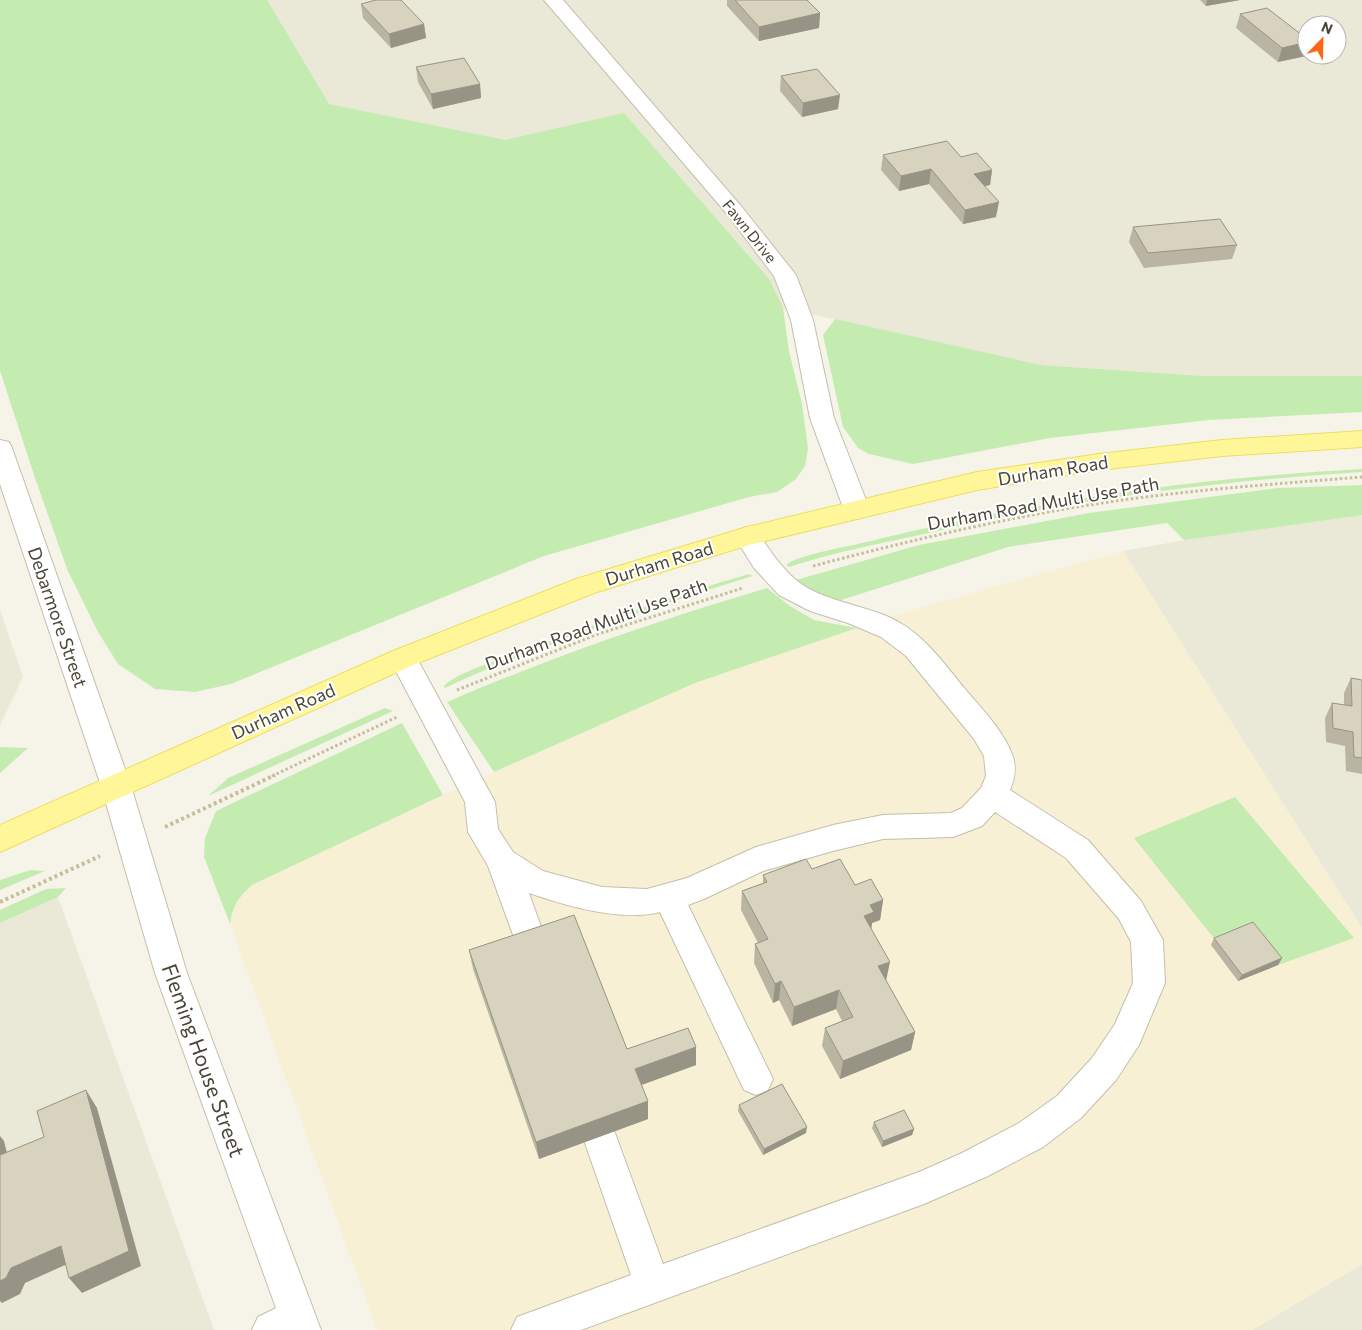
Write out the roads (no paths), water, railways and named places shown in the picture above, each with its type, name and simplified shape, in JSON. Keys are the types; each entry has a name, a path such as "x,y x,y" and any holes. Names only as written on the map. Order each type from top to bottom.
{"main road":[{"name":"Durham Road","path":"0,839 403,658 585,586 747,536 977,482 1099,462 1222,448 1362,439"}],"street":[{"name":"Fawn Drive","path":"553,0 734,210 785,275 802,320 822,418 856,510"},
{"name":"Debarmore Street","path":"0,448 116,786"},
{"path":"502,861 535,882 602,900 647,902 693,890 756,860 833,838 883,827 953,825 972,817 993,795 1001,776 998,755 984,731 916,649 891,630 857,616 819,604 788,588 763,561 747,536"},
{"path":"403,658 480,802 483,832 502,861 548,991"},
{"name":"Fleming House Street","path":"116,786 170,972 290,1326"},
{"path":"530,1330 924,1187 974,1165 1032,1135 1069,1107 1104,1069 1127,1034 1148,983 1147,940 1130,910 1077,849 993,795"},
{"path":"668,896 756,1078"},
{"path":"578,1075 654,1285"}]}
